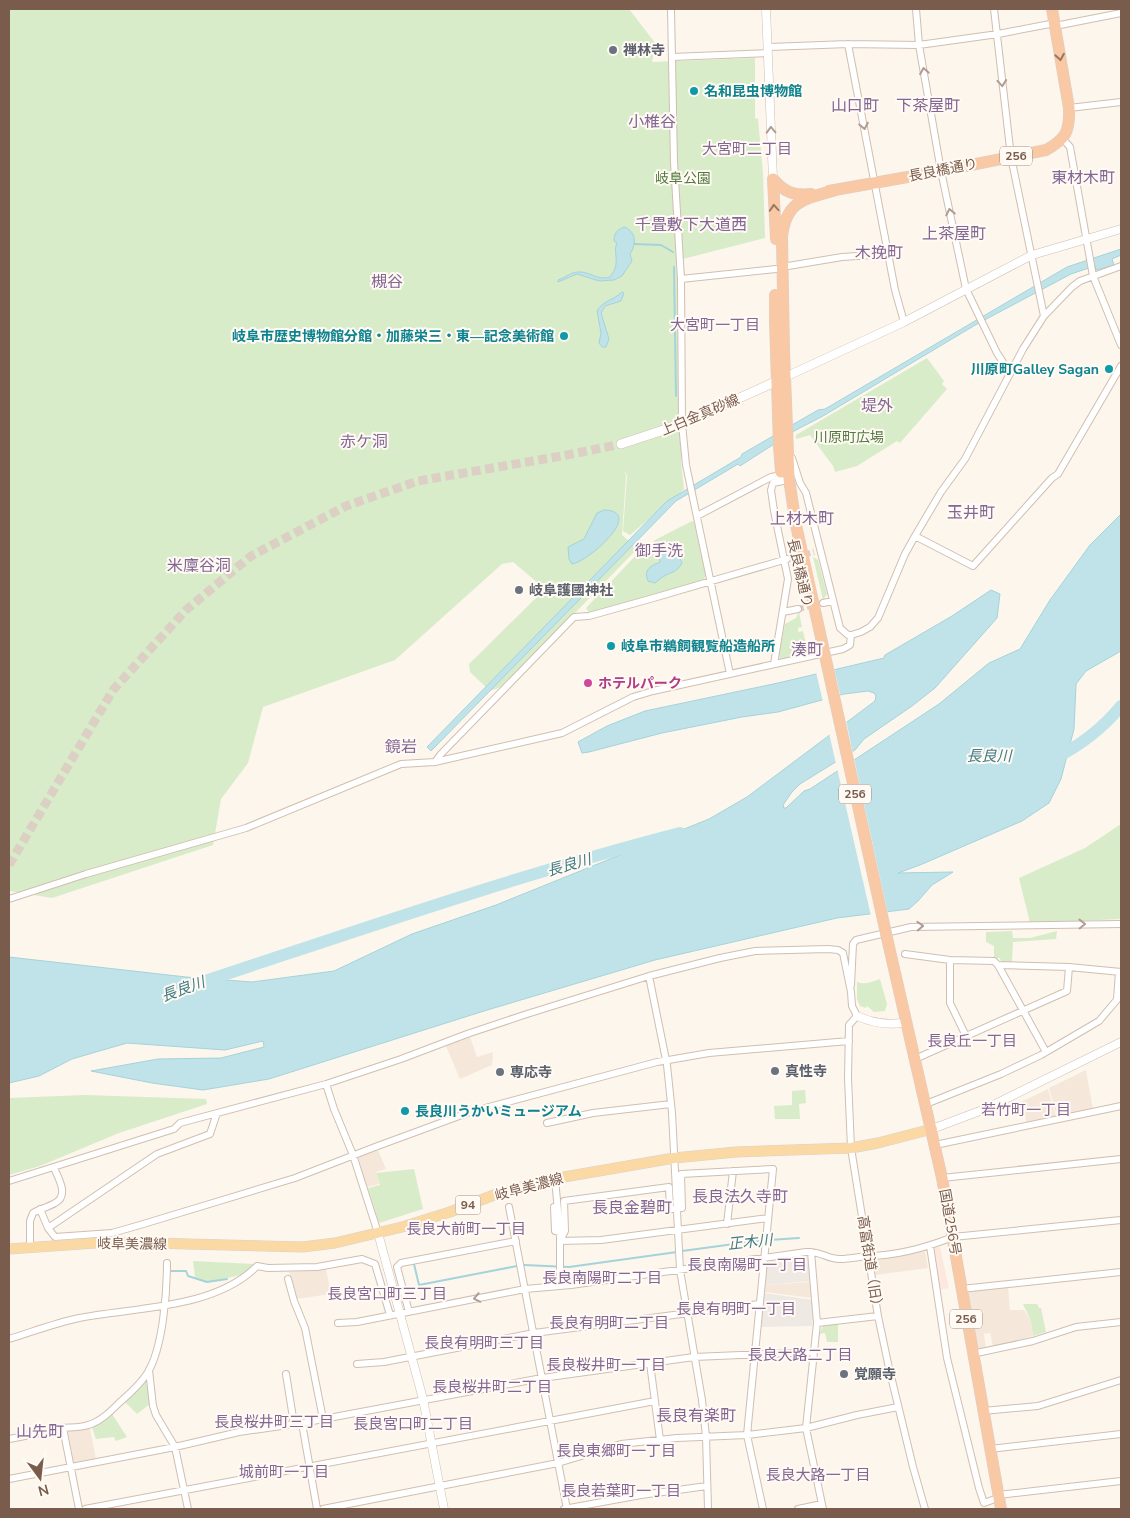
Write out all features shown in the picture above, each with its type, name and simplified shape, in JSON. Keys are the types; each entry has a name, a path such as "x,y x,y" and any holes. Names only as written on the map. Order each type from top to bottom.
{"highway":[{"path":"1052,9 1069,108 1069,121 1063,139"},
{"name":"長良橋通り","path":"773,179 780,187 796,194 836,190 1046,150 1063,139"},
{"name":"長良橋通り","path":"773,179 779,268"},
{"name":"長良橋通り","path":"836,190 799,202 788,213 783,228 774,320 781,380 784,444 792,500 821,652 881,938"},
{"name":"長良橋通り","path":"784,444 782,478 791,531 821,652"},
{"name":"国道256号","path":"881,938 928,1130 961,1289 990,1449 997,1502"},
{"name":"国道256号","path":"903,1022 915,1058 926,1104 928,1130 935,1146 942,1178 950,1239 997,1502"}],"main road":[{"name":"上白金真砂線","path":"621,444 682,424 781,380"},
{"name":"岐阜美濃線","path":"9,1250 110,1242 303,1247 335,1243 378,1233 450,1212 513,1189 555,1179 674,1158 736,1152 851,1148 928,1130"}],"street":[{"path":"671,9 674,162 681,279 682,424 688,476 730,674"},
{"path":"766,9 773,179"},
{"path":"916,9 919,45 941,171 966,290 996,353 1010,373"},
{"path":"994,9 1010,157 1044,316"},
{"path":"672,57 848,44 919,45 1121,13"},
{"path":"848,44 895,290 904,322"},
{"path":"1069,108 1121,102"},
{"path":"1063,139 1070,147 1093,273 1121,345"},
{"path":"781,380 904,322 1032,255 1121,229"},
{"path":"681,279 779,268 842,257 889,254"},
{"path":"851,635 870,627 878,618 897,571 915,536 941,492 965,458 999,397 1010,373 1044,316 1080,281 1093,273 1121,266"},
{"path":"915,536 973,566 1052,478 1058,474 1121,366"},
{"path":"784,444 806,493 817,552 840,628 851,635"},
{"path":"696,515 770,477 782,478"},
{"path":"774,664 788,579 771,490 773,483 782,478"},
{"path":"792,500 796,492 806,493"},
{"path":"436,762 441,754 574,617 590,616 785,559"},
{"path":"823,603 832,601"},
{"path":"783,612 798,609"},
{"path":"9,899 86,874 246,828 401,764 436,762 562,733 633,697 843,649 850,645 851,635"},
{"path":"903,1022 880,1023 857,1016 852,1006 851,992 853,944 856,940 881,938 911,926 1121,924"},
{"path":"9,1181 174,1129 180,1123 326,1084 519,1016 649,976 720,958 755,951 838,950 843,954 851,992"},
{"path":"905,954 950,960 994,961 1046,1052"},
{"path":"950,960 950,1003 966,1036"},
{"path":"926,1104 1000,1074 1046,1052 1099,1021 1119,997 1120,972 1069,967 998,965"},
{"path":"915,1058 1067,991 1069,967"},
{"path":"649,976 666,1061 671,1104 680,1270 702,1400 706,1436 708,1509"},
{"name":"高富街道（旧）","path":"857,1016 850,1025 849,1041 848,1078 851,1148 878,1316 898,1408 926,1509"},
{"path":"40,1209 48,1228 55,1237 112,1233 295,1178 470,1112 666,1061 717,1052 849,1041"},
{"path":"928,1130 985,1109 1121,1042"},
{"path":"326,1084 353,1155 378,1233 423,1399 444,1509"},
{"path":"547,1123 593,1114 671,1104"},
{"path":"935,1146 1121,1106"},
{"path":"48,1228 157,1154 210,1134 217,1113"},
{"path":"942,1178 1121,1159"},
{"path":"30,1247 30,1221 33,1213 56,1203 62,1195 62,1187 54,1168"},
{"path":"560,1241 566,1231 564,1201 669,1187 670,1209 682,1208 681,1174 773,1169 747,1435 763,1509"},
{"path":"727,1224 733,1171"},
{"path":"555,1179 560,1232 560,1285"},
{"path":"509,1207 566,1509 641,1494 707,1486"},
{"path":"554,1207 555,1231 560,1232"},
{"path":"560,1241 601,1240 768,1218"},
{"path":"338,1323 357,1322 525,1289 811,1252 840,1259 873,1257 930,1246 950,1239 1121,1220"},
{"path":"409,1312 397,1267 401,1263 516,1241"},
{"path":"930,1246 947,1358 984,1503 1121,1482"},
{"path":"798,1509 823,1507 806,1428 817,1323 811,1252"},
{"path":"9,1339 78,1318 165,1305 214,1294 242,1280 257,1266 268,1268 317,1267 362,1258 375,1264 390,1315"},
{"path":"9,1439 95,1423 143,1379 155,1356 165,1305 167,1263"},
{"path":"961,1289 1121,1272"},
{"path":"288,1278 294,1301 305,1328 323,1419"},
{"path":"357,1364 384,1362 534,1333 759,1304"},
{"path":"817,1323 878,1316"},
{"path":"972,1354 1032,1341 1076,1327 1121,1322"},
{"path":"9,1479 175,1447 239,1432 323,1419 542,1378 694,1357 814,1352"},
{"path":"650,1363 660,1440"},
{"path":"149,1370 156,1415 175,1447 188,1509"},
{"path":"286,1374 309,1467 317,1509"},
{"path":"983,1410 1038,1406 1121,1380"},
{"path":"85,1509 655,1401"},
{"path":"323,1509 558,1463 621,1444 706,1436 747,1435 806,1428 857,1415 898,1408"},
{"path":"63,1428 79,1509"},
{"path":"990,1449 1121,1434"}],"shaded area":[{"path":"470,1037 477,1057 493,1052 492,1065 460,1079 446,1046"},
{"path":"1086,1070 1093,1109 1057,1117 1049,1088"},
{"path":"1048,1089 1056,1117 1027,1123 1021,1102"},
{"path":"378,1150 386,1169 376,1172 379,1184 367,1187 358,1157"},
{"path":"940,1247 949,1288 938,1290 931,1249"},
{"path":"925,1251 928,1268 875,1275 873,1261"},
{"path":"807,1256 811,1281 765,1285 766,1262"},
{"path":"326,1269 331,1294 296,1299 289,1272"},
{"path":"811,1282 812,1298 765,1292 765,1285"},
{"path":"1008,1287 1010,1310 1024,1310 1031,1321 1033,1336 993,1347 990,1333 984,1334 986,1348 975,1351 965,1292"},
{"path":"764,1293 813,1300 812,1326 761,1327"},
{"path":"90,1428 96,1459 74,1463 68,1431"}],"green space":[{"name":"岐阜公園","path":"9,9 629,9 656,44 652,62 755,58 755,118 758,119 763,173 765,238 679,260 681,279 681,462 684,489 630,535 623,531 627,476 624,470 626,476 622,535 635,546 635,551 504,686 490,691 470,672 469,664 538,596 538,583 513,562 502,564 395,660 263,707 248,763 221,799 213,845 52,898 9,891"},
{"name":"川原町広場","path":"927,358 944,381 942,384 947,389 900,443 897,441 857,466 835,472 833,466 810,435 796,439 796,435"},
{"path":"692,521 694,522 706,576 703,580 589,613 586,608 640,551 655,540"},
{"path":"813,557 818,560 827,594 823,600"},
{"path":"799,612 802,627 798,628 798,632 803,631 807,648 801,650 802,656 780,659 779,654 785,624 796,618"},
{"path":"1121,824 1121,919 1030,923 1019,878 1085,848"},
{"path":"1012,931 1013,938 1030,938 1057,931 1056,939 1013,942 1012,962 1001,962 1000,958 994,958 994,946 986,942 986,932"},
{"path":"880,979 887,1004 885,1011 874,1012 867,1006 866,1008 860,1006 857,999 857,982 866,983"},
{"path":"805,1090 806,1103 799,1104 800,1119 775,1119 774,1106 792,1105 792,1091"},
{"path":"85,1095 206,1099 207,1104 119,1133 40,1166 9,1175 9,1098"},
{"path":"414,1169 423,1209 379,1223 368,1188 380,1185 376,1173"},
{"path":"193,1261 254,1264 246,1274 208,1282 195,1277"},
{"path":"1023,1304 1037,1304 1041,1308 1046,1332 1033,1336 1031,1321"},
{"path":"838,1324 838,1342 827,1342 825,1333 819,1334 823,1326"},
{"path":"146,1381 150,1404 137,1414 125,1402"},
{"path":"112,1414 127,1437 116,1441 114,1437 96,1439 92,1427"}],"water":[{"path":"624,227 633,235 634,246 630,254 632,261 622,276 614,280 599,281 577,274 558,282 558,280 578,272 601,278 610,277 614,272 616,263 615,251 617,243 614,241 615,234"},
{"path":"1121,249 1121,255 1112,259 1114,265 1096,270 1095,266 1071,274 977,324 823,416 796,430 740,466 738,464 676,501 431,751 427,747 667,501 741,457 742,454 818,410 825,409 1067,267"},
{"path":"622,292 624,293 621,301 605,306 601,313 609,339 606,347 602,347 599,343 601,333 597,311 602,305"},
{"path":"604,510 615,513 619,519 617,527 610,537 590,555 572,564 569,559 568,547 584,539 597,513"},
{"name":"長良川","path":"1121,514 1121,651 1086,671 1076,684 1074,729 1061,779 1049,803 1022,821 898,873 953,872 932,885 909,909 837,918 655,960 484,1011 269,1079 203,1090 152,1083 91,1071 158,1059 221,1058 264,1047 263,1041 225,1050 127,1043 72,1059 39,1076 9,1083 9,957 186,977 252,982 334,971 412,934 496,905 709,819 747,797 875,701 876,696 868,691 844,694 778,712 662,733 589,752 582,753 578,742 607,726 645,711 884,658 885,655 952,616 991,590 1000,594 997,618 935,688 864,739 855,750 800,784 783,805 786,808 804,791 810,789 939,704 989,663 1020,649 1050,600 1090,545"},
{"path":"675,547 680,550 679,556 682,563 679,568 655,583 648,581 647,571 660,562 661,552"}],"pier":[{"path":"834,668 841,698 823,702 816,672"},
{"path":"846,720 853,754 836,764 829,733"},
{"path":"854,758 888,914 871,916 837,768"}],"waterway":[{"path":"634,244 661,245 673,252"},
{"path":"674,267 676,396"},
{"name":"長良川","path":"1053,759 1090,736 1121,706"},
{"name":"長良川","path":"196,984 498,885 680,833"},
{"name":"正木川","path":"769,1240 799,1238"},
{"name":"正木川","path":"682,1251 764,1240"},
{"name":"正木川","path":"524,1265 569,1267 677,1252"},
{"name":"正木川","path":"414,1264 419,1285 517,1266"},
{"name":"正木川","path":"171,1271 186,1271 188,1276 207,1282 227,1279"}],"tunnel":[{"path":"9,865 113,690 186,610 251,556 346,506 418,481 621,444"},
{"path":"787,559 814,552"},
{"path":"798,609 815,605"}],"place":[{"name":"禅林寺","path":"613,50"},
{"name":"名和昆虫博物館","path":"694,91"},
{"name":"岐阜市歴史博物館分館・加藤栄三・東―記念美術館","path":"564,336"},
{"name":"川原町Galley Sagan","path":"1109,369"},
{"name":"岐阜護國神社","path":"519,590"},
{"name":"岐阜市鵜飼観覧船造船所","path":"611,646"},
{"name":"ホテルパーク","path":"588,683"},
{"name":"真性寺","path":"775,1071"},
{"name":"専応寺","path":"500,1072"},
{"name":"長良川うかいミュージアム","path":"405,1111"},
{"name":"覚願寺","path":"844,1374"}],"district":[{"name":"山口町","path":"855,106"},
{"name":"下茶屋町","path":"928,106"},
{"name":"小椎谷","path":"652,122"},
{"name":"大宮町二丁目","path":"747,149"},
{"name":"東材木町","path":"1083,178"},
{"name":"千畳敷下大道西","path":"691,225"},
{"name":"上茶屋町","path":"954,234"},
{"name":"木挽町","path":"879,253"},
{"name":"槻谷","path":"387,282"},
{"name":"大宮町一丁目","path":"715,325"},
{"name":"堤外","path":"877,406"},
{"name":"赤ケ洞","path":"364,442"},
{"name":"玉井町","path":"971,513"},
{"name":"上材木町","path":"802,519"},
{"name":"御手洗","path":"659,551"},
{"name":"米廩谷洞","path":"199,566"},
{"name":"湊町","path":"807,650"},
{"name":"鏡岩","path":"401,747"},
{"name":"長良丘一丁目","path":"972,1041"},
{"name":"若竹町一丁目","path":"1026,1110"},
{"name":"長良法久寺町","path":"740,1197"},
{"name":"長良金碧町","path":"632,1208"},
{"name":"長良大前町一丁目","path":"466,1229"},
{"name":"長良南陽町一丁目","path":"747,1265"},
{"name":"長良南陽町二丁目","path":"602,1278"},
{"name":"長良宮口町三丁目","path":"387,1294"},
{"name":"長良有明町一丁目","path":"736,1309"},
{"name":"長良有明町二丁目","path":"609,1323"},
{"name":"長良有明町三丁目","path":"484,1343"},
{"name":"長良大路二丁目","path":"800,1355"},
{"name":"長良桜井町一丁目","path":"606,1365"},
{"name":"長良桜井町二丁目","path":"492,1387"},
{"name":"長良有楽町","path":"696,1416"},
{"name":"長良桜井町三丁目","path":"274,1422"},
{"name":"長良宮口町二丁目","path":"413,1424"},
{"name":"山先町","path":"40,1432"},
{"name":"長良東郷町一丁目","path":"616,1451"},
{"name":"城前町一丁目","path":"284,1472"},
{"name":"長良大路一丁目","path":"818,1475"},
{"name":"長良若葉町一丁目","path":"621,1491"}]}
